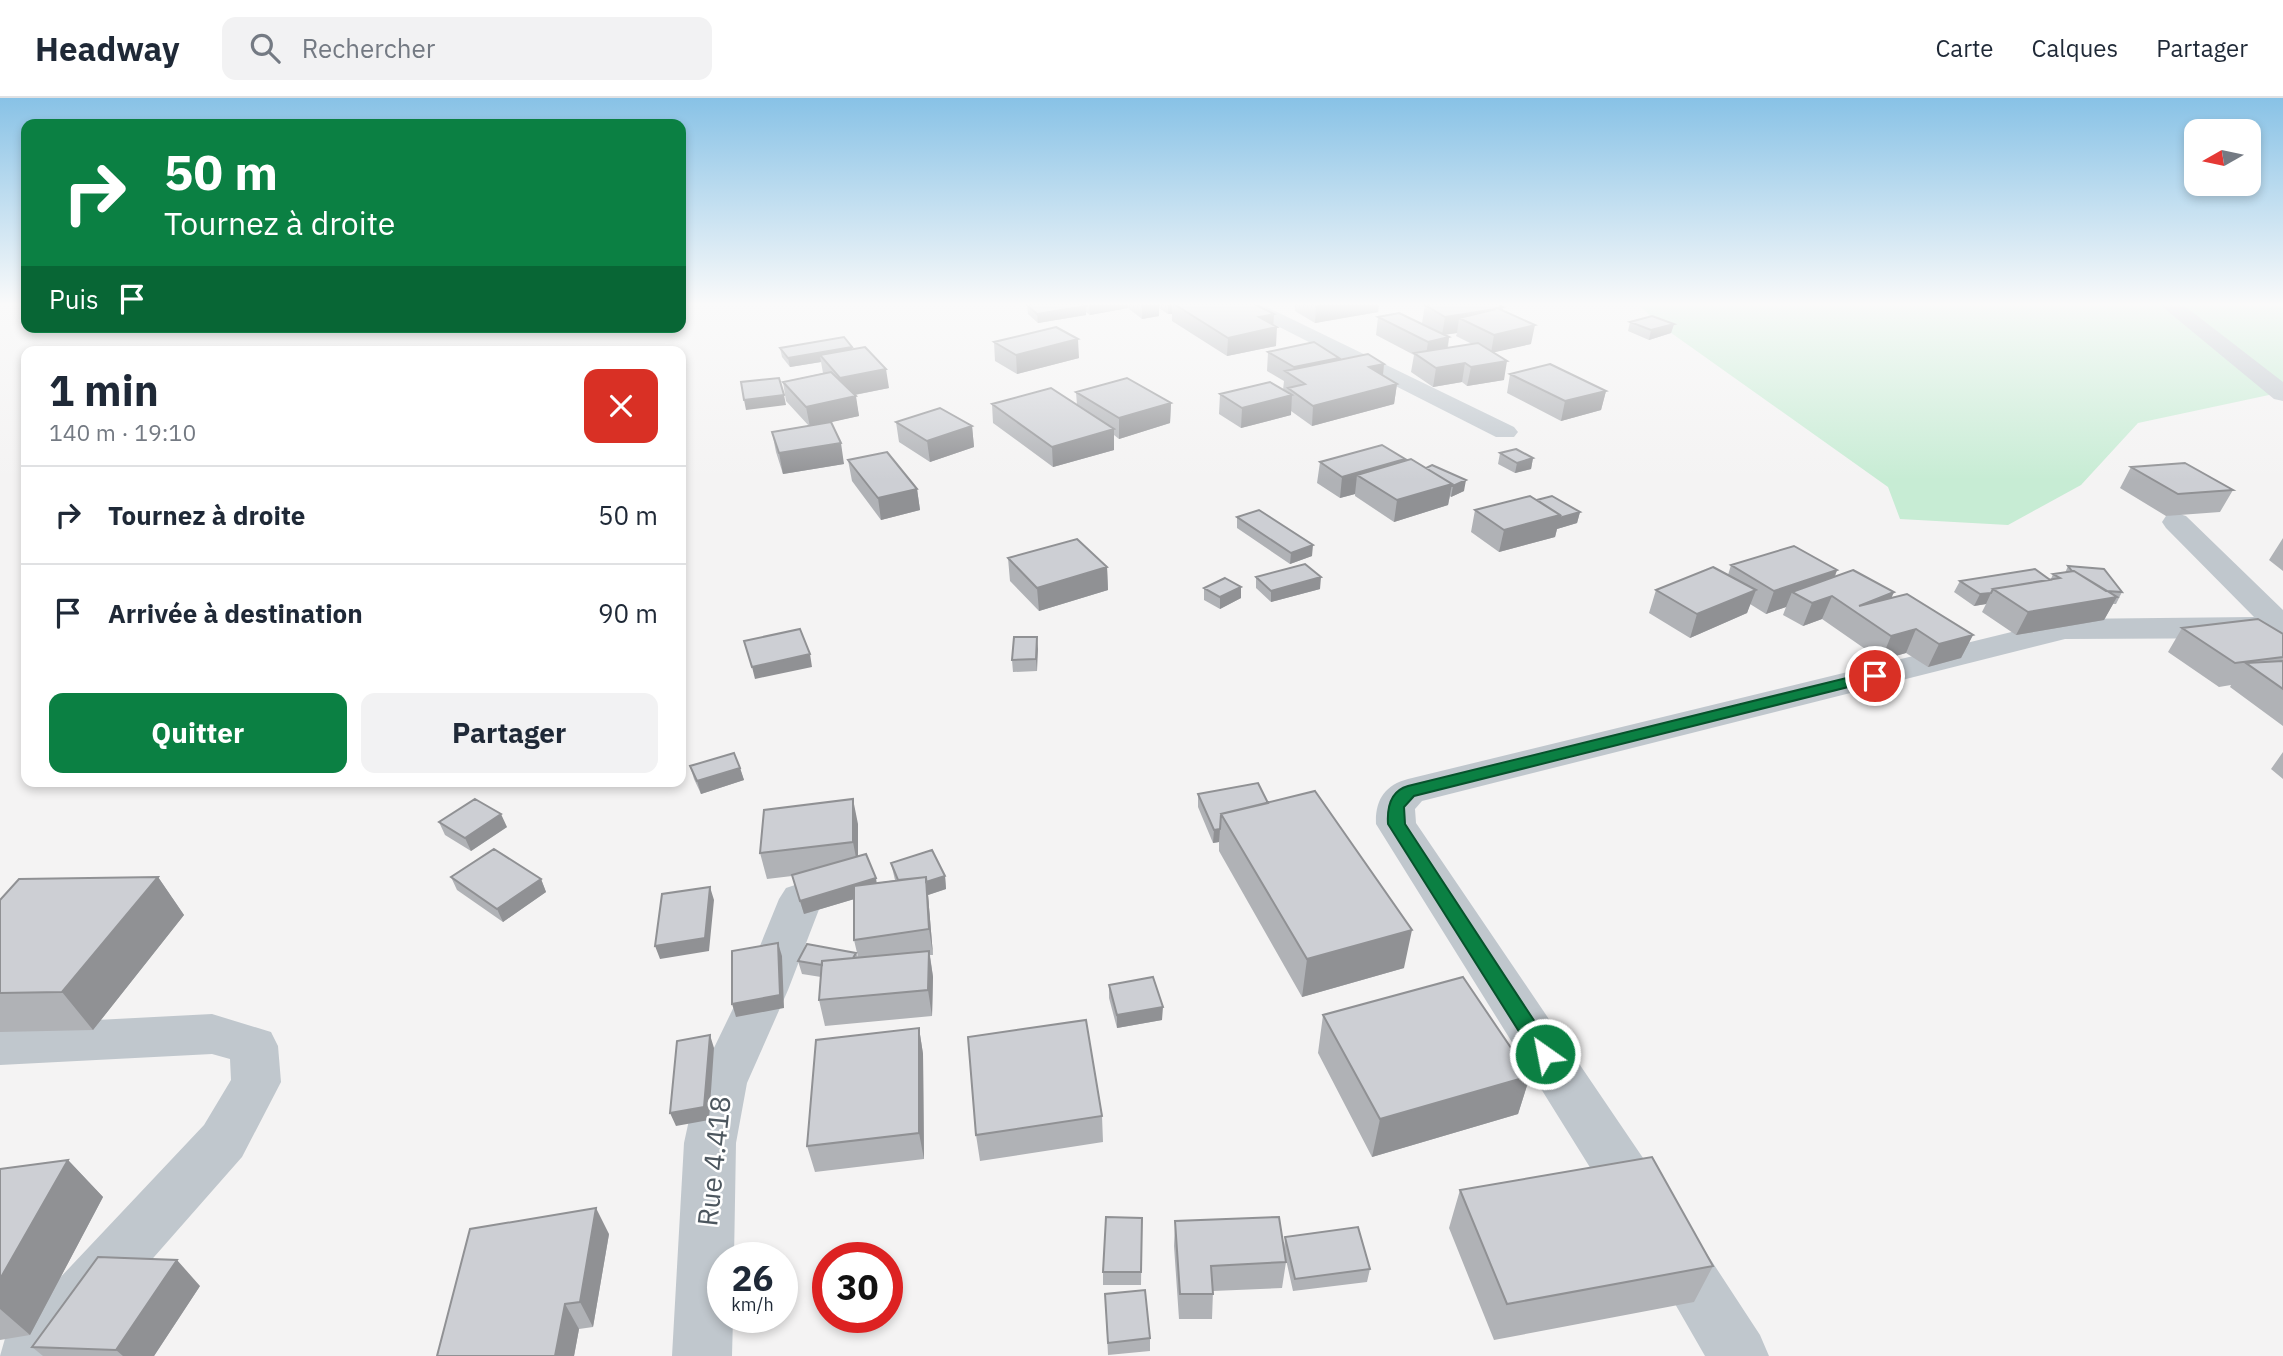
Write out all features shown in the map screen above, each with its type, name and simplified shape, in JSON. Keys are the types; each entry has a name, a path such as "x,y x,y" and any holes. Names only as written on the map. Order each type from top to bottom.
{"street":[{"path":"1364,363 1505,432"},
{"path":"2243,363 2283,394"},
{"path":"2176,522 2282,627"},
{"path":"1739,1356 1396,824 1395,806 1408,792 2065,629 2282,627"},
{"name":"Rue 4.418","path":"702,1356 710,1143 722,1083 765,990 800,899"},
{"path":"0,1045 212,1034 254,1046 256,1082 223,1141 27,1356"}],"green space":[{"path":"1713,363 2283,363 2283,392 2138,423 2081,485 2008,525 1900,519 1888,487"}],"building":[{"path":"827,363 880,363 886,369 840,378"},
{"path":"1287,363 1315,363 1294,367"},
{"path":"1325,363 1382,363 1384,364 1369,367 1397,384 1313,406 1288,388 1305,384 1285,371"},
{"path":"1428,363 1497,363 1471,367 1465,363 1436,368"},
{"path":"1550,364 1606,391 1565,401 1510,374"},
{"path":"831,372 856,396 806,407 783,382"},
{"path":"779,378 784,395 744,400 741,382"},
{"path":"1127,378 1171,403 1119,418 1076,392"},
{"path":"1270,382 1292,395 1242,408 1220,394"},
{"path":"1051,388 1114,429 1052,447 992,404"},
{"path":"940,408 972,426 927,441 896,422"},
{"path":"831,422 841,443 779,453 772,432"},
{"path":"1382,445 1405,459 1342,477 1320,462"},
{"path":"1516,449 1533,458 1517,463 1500,453"},
{"path":"887,452 917,489 878,498 848,460"},
{"path":"1411,459 1452,484 1397,500 1357,475"},
{"path":"2185,463 2233,490 2178,494 2131,467"},
{"path":"1432,465 1466,480 1451,486 1452,484 1426,468"},
{"path":"1530,496 1560,515 1504,530 1475,510"},
{"path":"1552,496 1580,512 1559,518 1560,515 1537,500"},
{"path":"1259,510 1313,545 1291,553 1237,517"},
{"path":"1077,539 1107,567 1037,588 1008,558"},
{"path":"1794,546 1837,570 1774,591 1731,565"},
{"path":"1305,564 1321,577 1271,591 1256,577"},
{"path":"2068,566 2104,569 2122,592 2106,591"},
{"path":"1713,567 1756,590 1697,614 1656,590"},
{"path":"2035,569 2050,580 1993,589 1991,593 1980,594 1960,581"},
{"path":"1853,570 1894,592 1859,606 1907,594 1973,635 1939,644 1916,629 1891,636 1832,596 1812,603 1792,592"},
{"path":"2074,571 2117,597 2028,612 1993,589 2060,578 2053,574"},
{"path":"1225,578 1241,587 1220,597 1204,588"},
{"path":"2258,619 2283,634 2283,657 2235,663 2182,628"},
{"path":"800,629 810,654 752,667 744,641"},
{"path":"1014,637 1037,637 1036,659 1012,660"},
{"path":"2283,661 2283,689 2246,663"},
{"path":"734,753 740,768 697,781 690,766"},
{"path":"1258,783 1268,803 1221,814 1220,829 1214,830 1198,794"},
{"path":"1315,791 1412,930 1307,959 1221,814"},
{"path":"475,799 501,814 465,838 439,822"},
{"path":"853,799 853,842 760,853 764,810"},
{"path":"494,849 541,879 497,909 451,877"},
{"path":"932,850 945,876 926,882 926,877 898,880 891,863"},
{"path":"866,854 876,878 800,901 792,875"},
{"path":"158,877 62,992 0,993 0,900 19,879"},
{"path":"926,877 929,929 854,940 854,886"},
{"path":"710,887 705,938 655,946 662,894"},
{"path":"778,943 780,995 732,1004 732,951"},
{"path":"807,944 856,953 853,958 822,961 822,965 798,961"},
{"path":"929,951 928,990 819,1000 822,961"},
{"path":"1153,977 1163,1007 1117,1015 1109,985"},
{"path":"1463,977 1530,1076 1380,1119 1323,1015"},
{"path":"1086,1020 1102,1116 976,1135 968,1037"},
{"path":"919,1028 919,1133 807,1146 816,1040"},
{"path":"710,1035 704,1107 670,1113 677,1041"},
{"path":"1652,1157 1713,1266 1507,1304 1460,1190"},
{"path":"68,1160 0,1279 0,1169"},
{"path":"596,1208 580,1302 565,1304 555,1356 437,1356 470,1229"},
{"path":"1106,1217 1142,1218 1141,1272 1103,1272"},
{"path":"1279,1217 1286,1262 1211,1266 1213,1294 1180,1294 1175,1221"},
{"path":"1358,1227 1370,1269 1295,1279 1285,1237"},
{"path":"98,1257 177,1260 116,1350 32,1347"},
{"path":"1145,1290 1150,1338 1108,1343 1105,1294"}],"route":[{"path":"1545,1054 1396,824 1395,806 1408,792 1875,676"}]}
